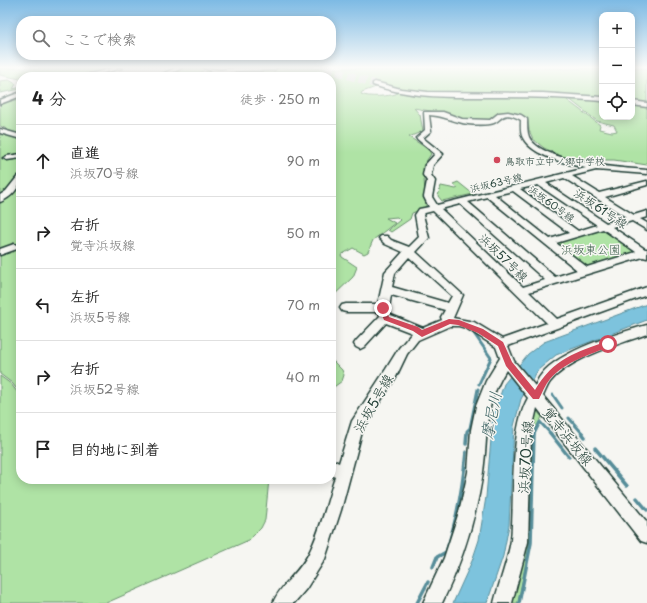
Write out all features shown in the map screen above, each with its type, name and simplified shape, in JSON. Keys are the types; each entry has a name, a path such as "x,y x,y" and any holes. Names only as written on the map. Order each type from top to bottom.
{"main road":[{"path":"563,96 599,100"},
{"path":"635,103 647,105"}],"street":[{"path":"0,102 15,96"},
{"path":"435,209 428,197 431,180 427,175 429,166 439,154 420,138 428,131 425,116 428,112 443,114 462,121 491,122 498,115 511,114 519,116 524,119 524,131 529,142 545,152 560,158 596,168"},
{"path":"0,127 12,132 16,132"},
{"path":"0,131 16,136"},
{"path":"7,158 16,157"},
{"name":"浜坂63号線","path":"409,251 412,250 424,238 419,215 422,211 541,183 596,168 647,172"},
{"path":"566,176 647,227"},
{"name":"浜坂61号線","path":"541,183 646,253"},
{"path":"599,196 647,183"},
{"path":"0,199 9,193 16,184"},
{"name":"浜坂60号線","path":"515,189 576,234"},
{"path":"489,195 586,272"},
{"path":"462,201 552,281"},
{"name":"浜坂57号線","path":"435,209 555,324"},
{"path":"548,242 647,214"},
{"path":"384,238 388,242 409,251 458,295 450,315"},
{"path":"0,252 14,247"},
{"path":"360,344 383,319 390,272 409,251"},
{"path":"521,291 646,253"},
{"path":"388,290 450,315 459,322 470,326 501,344 647,291"},
{"path":"346,308 384,313 416,329 422,334"},
{"name":"浜坂5号線","path":"336,480 337,470 357,426 391,373 403,351 414,337 422,334 450,315"},
{"name":"浜坂70号線","path":"503,603 519,542 524,434 534,394 550,374 569,359 647,329"},
{"name":"覚寺浜坂線","path":"501,344 508,362 647,535"},
{"path":"432,603 443,584 461,533 475,479 481,413 496,373 508,362"},
{"name":"浜坂5号線","path":"282,603 300,584 316,559 333,510 336,484"}],"green space":[{"path":"336,96 565,97 600,125 599,129 612,132 617,131 614,125 597,121 568,98 599,100 599,120 635,120 635,104 647,106 647,165 614,160 575,160 561,156 544,148 533,139 529,130 528,120 513,113 499,113 488,121 466,120 447,114 414,108 420,115 423,131 409,137 428,149 431,154 423,166 426,206 423,209 412,213 410,219 391,232 388,230 400,220 397,217 386,218 395,223 373,240 368,252 364,254 353,248 341,255 357,267 353,277 336,293"},
{"path":"573,96 599,96 599,98"},
{"path":"635,96 647,96 647,104 635,102"},
{"path":"16,100 16,388 0,374 0,132 7,129 0,126 0,103"},
{"path":"458,182 473,194 442,201 438,196 441,186 456,189 458,188 453,184"},
{"name":"浜坂東公園","path":"601,230 607,231 633,250 634,253 587,268 556,243"},
{"path":"336,364 342,370 344,375 342,381 336,385"},
{"path":"0,376 11,384 16,390 16,484 269,484 265,520 261,528 249,540 106,603 0,603"},
{"path":"535,409 542,417 533,434 530,543 518,603 507,603"}],"water":[{"path":"647,304 647,320 556,355 538,370 521,399 514,426 509,525 503,556 487,603 453,603 472,561 479,540 486,497 493,416 504,384 528,354 544,342"}],"waterway":[{"path":"473,332 491,358 479,384"},
{"name":"摩尼川","path":"467,433 470,428 478,389"},
{"path":"553,395 562,408"},
{"path":"569,418 583,434"},
{"path":"534,434 540,422 551,434"},
{"path":"466,444 467,433"},
{"path":"519,603 531,543 534,433"},
{"path":"550,433 569,457"},
{"path":"582,433 585,437"},
{"path":"595,448 627,486"},
{"path":"433,567 437,557 446,552 450,540 459,503 466,452"},
{"path":"637,498 647,510"},
{"path":"417,603 428,582"}],"place":[{"name":"鳥取市立中ノ郷中学校","path":"497,160"}],"route":[{"path":"383,308 386,318 416,329 422,334 449,322 459,322 481,331 501,344 509,364 536,396 546,378 569,359 608,344"}]}
